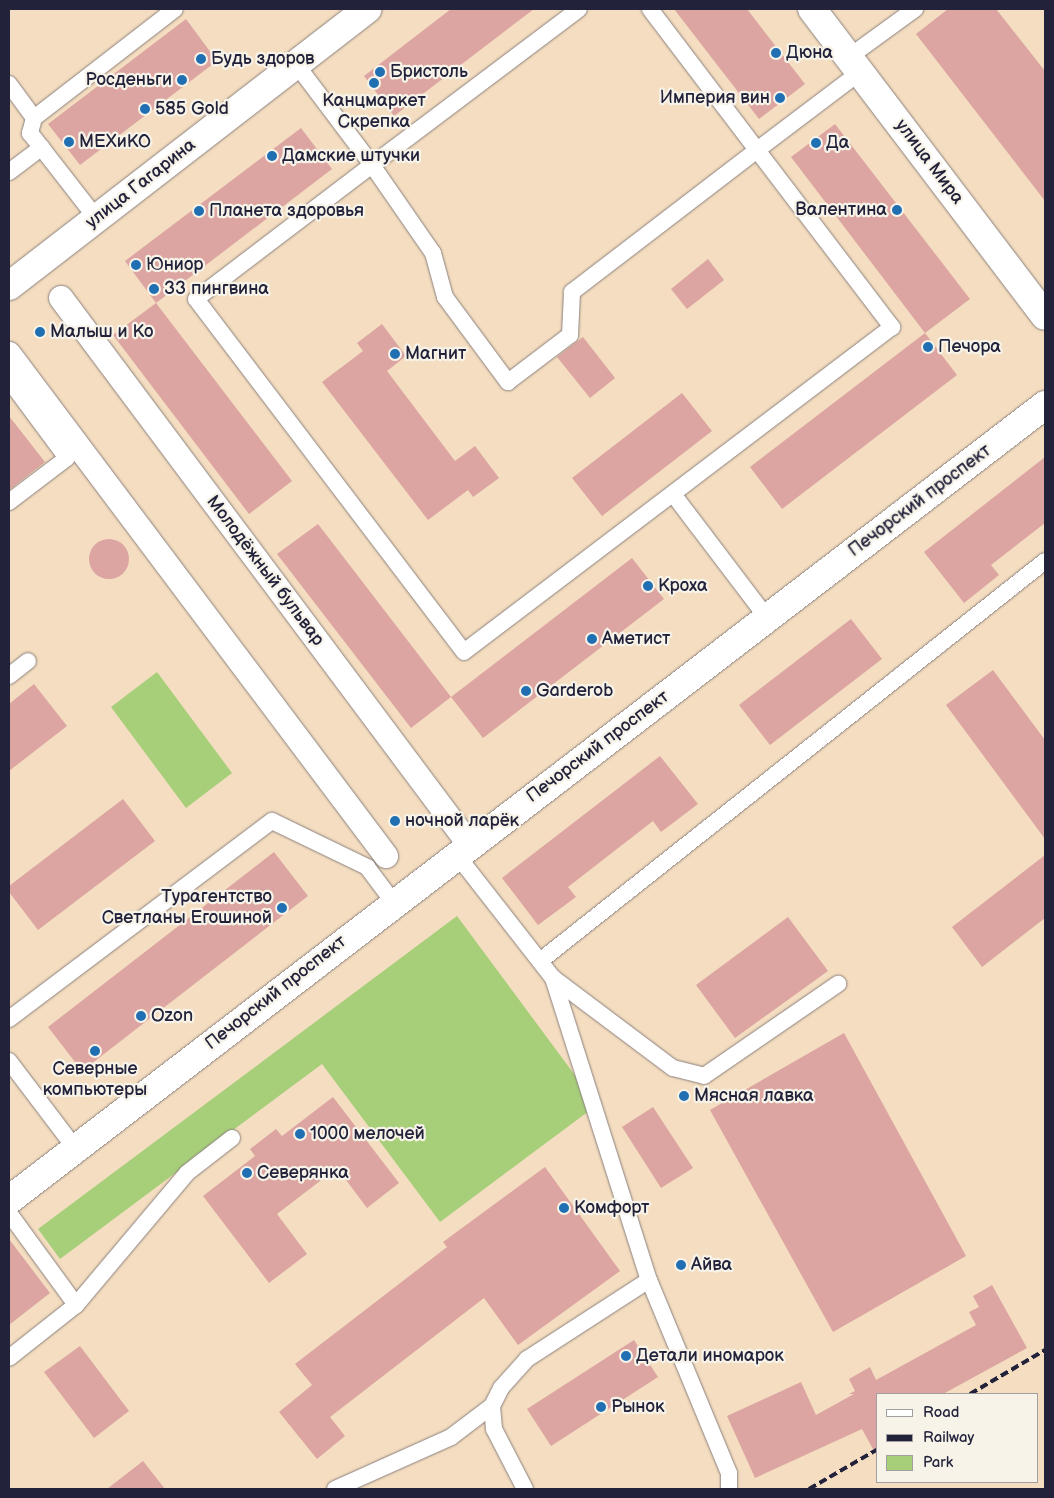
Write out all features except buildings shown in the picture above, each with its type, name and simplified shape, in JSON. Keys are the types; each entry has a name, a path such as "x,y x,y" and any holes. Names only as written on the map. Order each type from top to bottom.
{"main road":[{"name":"улица Гагарина","path":"9,286 368,9"},
{"name":"улица Мира","path":"812,9 1045,316"},
{"name":"Печорский проспект","path":"9,1200 463,849 1045,405"}],"street":[{"name":"Молодёжный бульвар","path":"61,298 463,849"},
{"path":"9,354 386,856"}],"lane":[{"path":"97,219 30,132 34,118 175,9"},
{"path":"579,9 196,300 464,652 892,327 650,9"},
{"path":"296,64 372,165 434,253 445,297 508,382 570,335 572,292 757,150 915,9"},
{"path":"9,84 34,118"},
{"path":"9,172 42,147"},
{"path":"9,380 67,458 9,502"},
{"path":"673,494 767,618"},
{"path":"540,961 1045,561"},
{"path":"9,676 28,661"},
{"path":"9,1019 272,821 367,867 394,902"},
{"path":"463,849 553,978 673,1068 704,1076 838,984"},
{"path":"553,978 650,1280 729,1473 729,1489"},
{"path":"9,1061 75,1148"},
{"path":"9,1358 76,1305 187,1174 232,1138"},
{"path":"9,1214 76,1305"},
{"path":"335,1489 451,1437 492,1406 520,1365 650,1280"},
{"path":"492,1406 499,1444 525,1489"}],"green space":[{"path":"157,672 232,773 186,808 111,707"},
{"path":"457,916 597,1105 440,1222 322,1064 60,1259 38,1229"}],"railway":[{"path":"972,1393 1045,1350"},
{"path":"809,1489 876,1450"}],"place":[{"name":"Дюна","path":"776,53"},
{"name":"Будь здоров","path":"201,59"},
{"name":"Бристоль","path":"380,72"},
{"name":"Росденьги","path":"182,80"},
{"name":"Канцмаркет Скрепка","path":"374,83"},
{"name":"Империя вин","path":"780,98"},
{"name":"585 Gold","path":"145,109"},
{"name":"МЕХиКО","path":"69,142"},
{"name":"Да","path":"816,143"},
{"name":"Дамские штучки","path":"272,156"},
{"name":"Валентина","path":"897,210"},
{"name":"Планета здоровья","path":"199,211"},
{"name":"Юниор","path":"136,265"},
{"name":"33 пингвина","path":"154,289"},
{"name":"Малыш и Ко","path":"40,332"},
{"name":"Печора","path":"928,347"},
{"name":"Магнит","path":"395,354"},
{"name":"Кроха","path":"648,586"},
{"name":"Аметист","path":"592,639"},
{"name":"Garderob","path":"526,691"},
{"name":"ночной ларёк","path":"395,821"},
{"name":"Турагентство Светланы Егошиной","path":"282,908"},
{"name":"Ozon","path":"141,1016"},
{"name":"Северные компьютеры","path":"95,1051"},
{"name":"Мясная лавка","path":"684,1096"},
{"name":"1000 мелочей","path":"300,1134"},
{"name":"Северянка","path":"247,1173"},
{"name":"Комфорт","path":"564,1208"},
{"name":"Айва","path":"681,1265"},
{"name":"Детали иномарок","path":"626,1356"},
{"name":"Рынок","path":"601,1407"}]}
